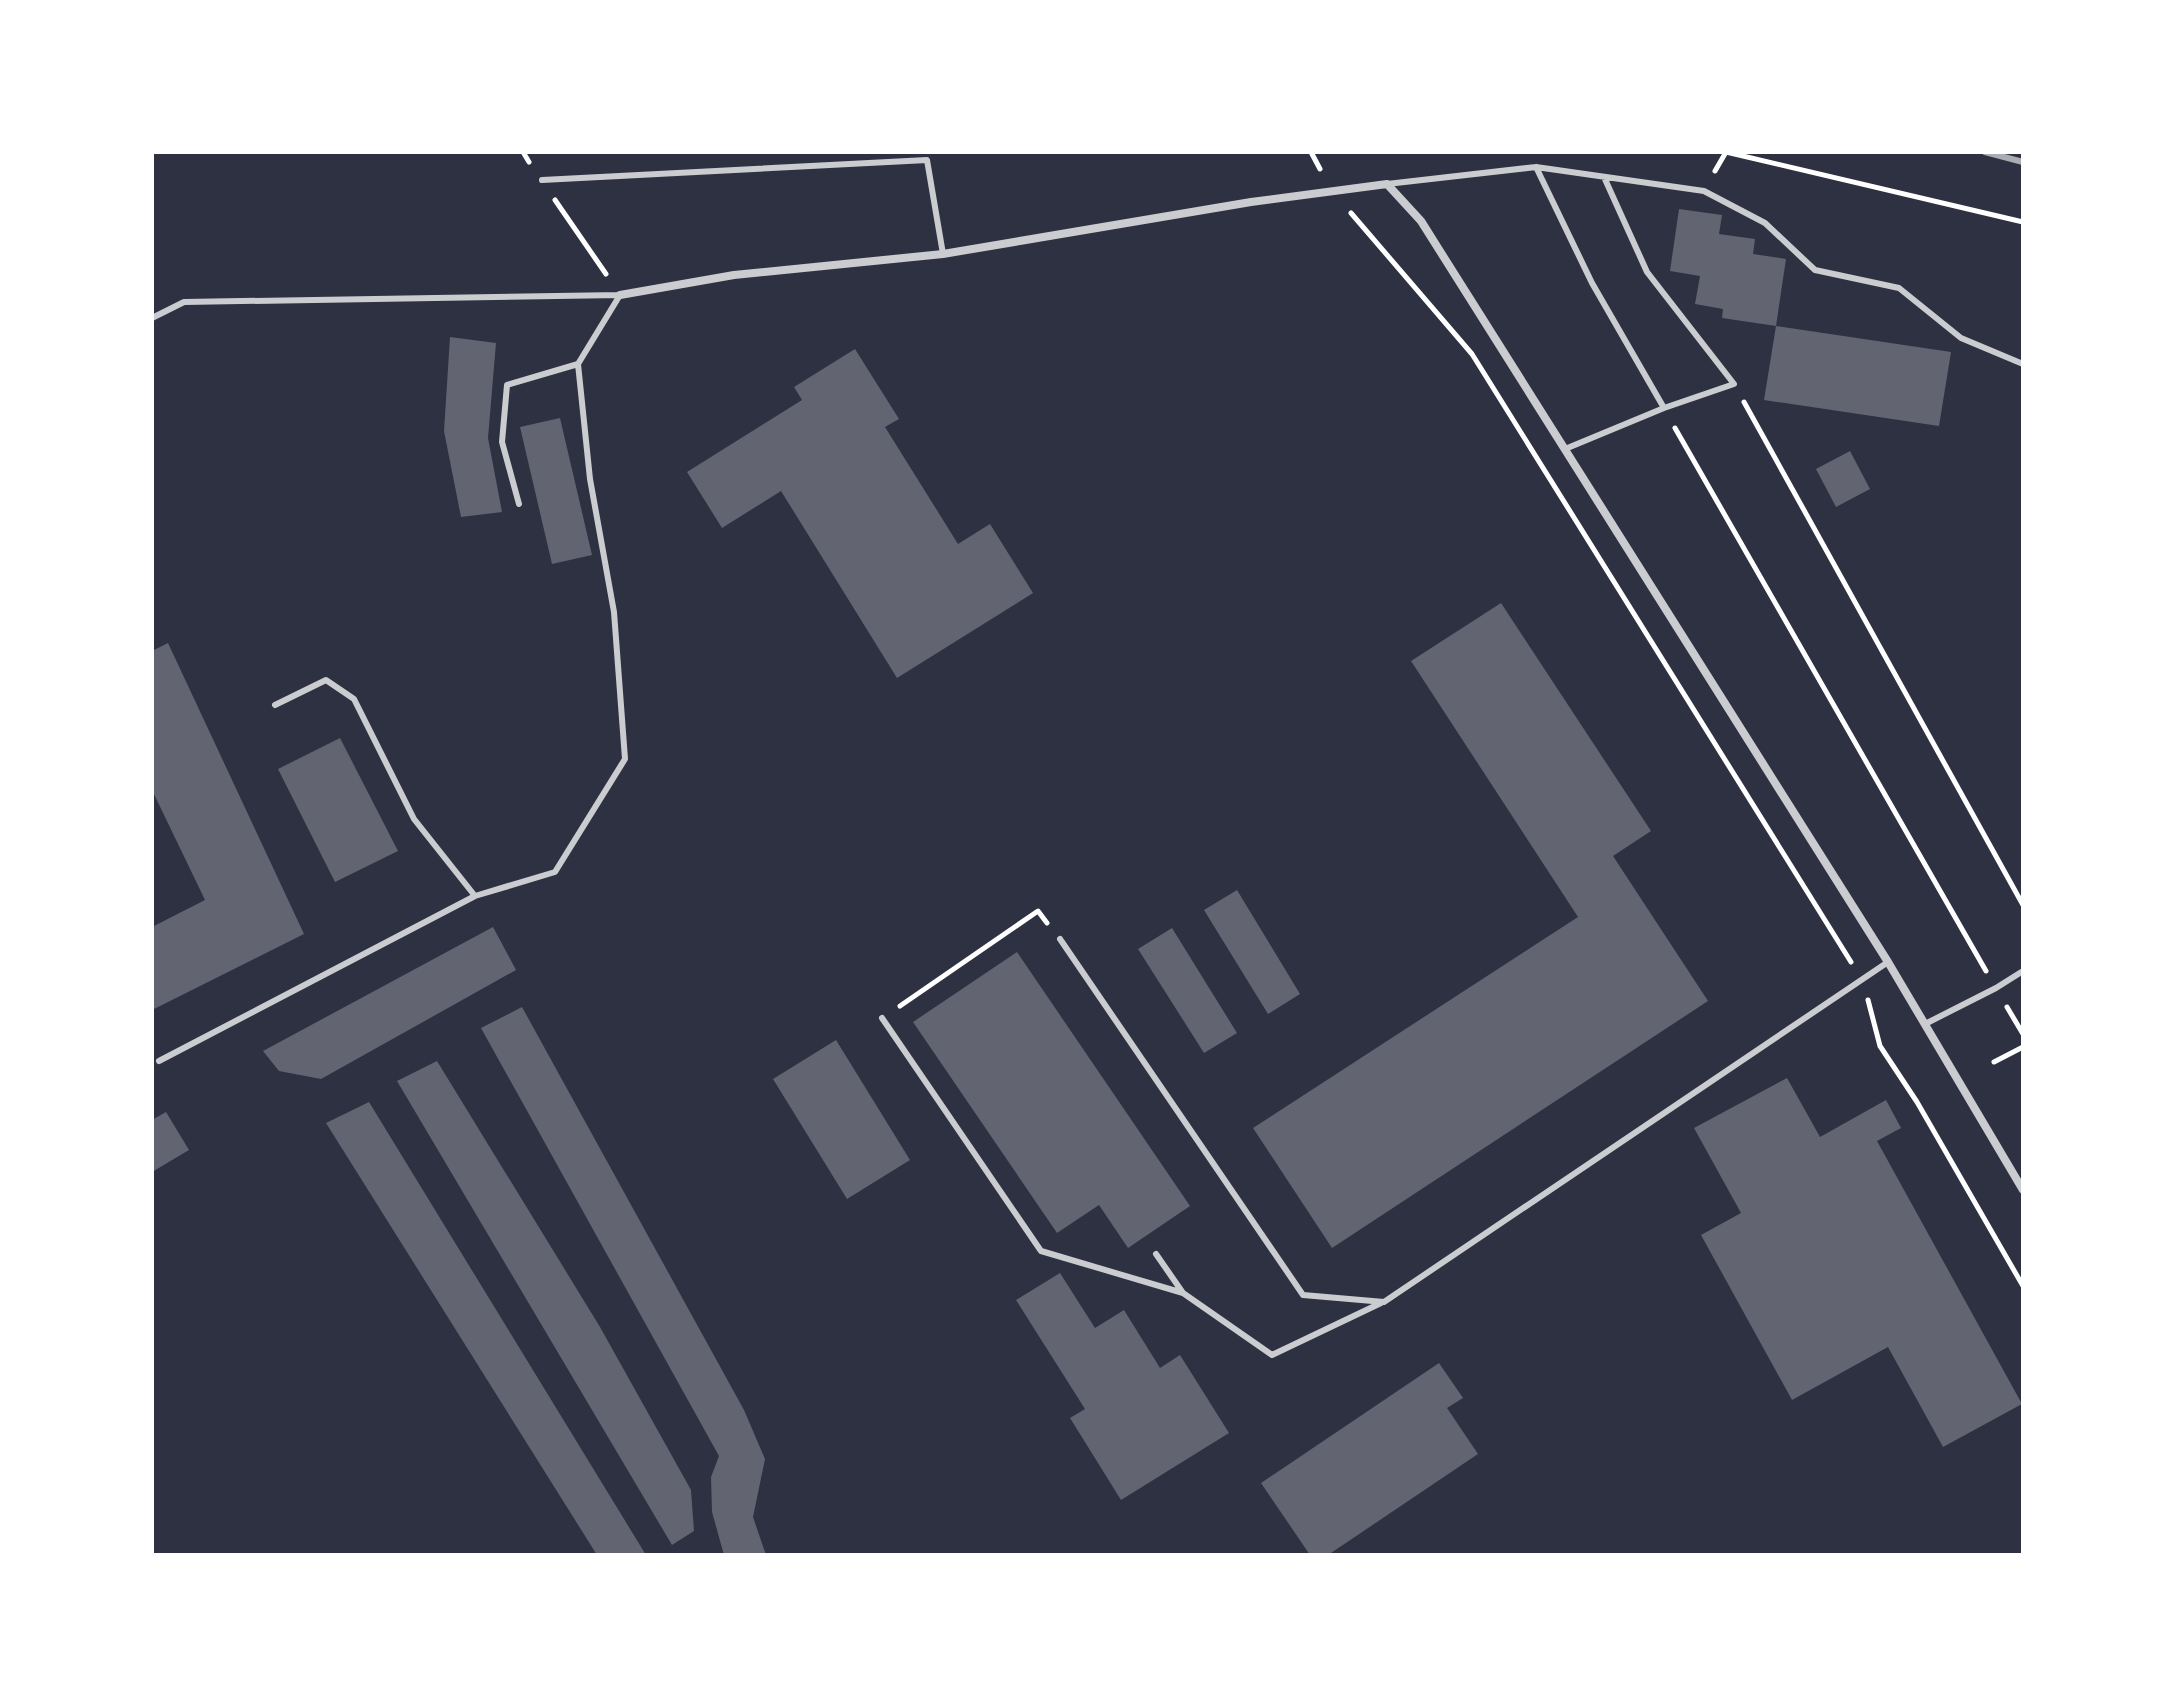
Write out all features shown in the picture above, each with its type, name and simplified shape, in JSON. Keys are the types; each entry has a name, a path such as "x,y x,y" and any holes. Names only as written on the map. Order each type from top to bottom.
{"street":[{"path":"620,295 734,275 943,254 1251,202 1387,184 1421,221 1888,962 2023,1190"}],"lane":[{"path":"542,180 927,160 943,254"},
{"path":"1387,184 1536,167 1704,191 1765,223 1815,270 1899,288 1961,338 2023,364"},
{"path":"1536,167 1592,283 1664,408"},
{"path":"1565,449 1664,408 1734,384 1647,272 1604,177"},
{"path":"152,318 184,302 620,295"},
{"path":"159,1061 475,896 555,872 625,759 614,612 590,479 578,364 620,295"},
{"path":"519,504 502,442 507,385 578,364"},
{"path":"275,705 326,680 354,699 414,819 475,896"},
{"path":"1060,939 1303,1295 1384,1302"},
{"path":"882,1018 1041,1251 1183,1293 1272,1355 1384,1302 1888,962"},
{"path":"1925,1024 2023,971"},
{"path":"1156,1254 1183,1293"}],"path":[{"path":"523,152 620,295"},
{"path":"1311,152 1333,191 1472,354 1863,980 1880,1046 1917,1102 2023,1286"},
{"path":"1704,191 1726,152 2023,222"},
{"path":"1734,384 2023,905"},
{"path":"1664,408 2023,1034"},
{"path":"882,1018 1038,911 1060,939"},
{"path":"1994,1062 2023,1047"}],"building":[{"path":"1679,209 1722,215 1719,234 1755,239 1753,254 1786,259 1776,326 1722,318 1723,309 1695,304 1700,276 1670,271"},
{"path":"1776,326 1951,352 1939,426 1764,400"},
{"path":"450,337 496,343 488,438 502,512 461,517 444,431"},
{"path":"855,349 899,419 885,427 958,544 990,524 1033,593 897,678 781,491 722,528 687,472 802,400 794,387"},
{"path":"560,418 592,555 552,564 520,427"},
{"path":"1850,451 1870,489 1836,507 1816,469"},
{"path":"1501,603 1651,831 1613,856 1708,1001 1332,1248 1253,1128 1578,917 1411,661"},
{"path":"168,643 304,934 152,1010 152,927 205,900 152,790 152,651"},
{"path":"340,738 398,851 335,882 278,769"},
{"path":"1237,890 1300,994 1268,1014 1204,910"},
{"path":"493,927 516,970 321,1079 279,1071 263,1051"},
{"path":"1172,928 1237,1033 1204,1053 1138,949"},
{"path":"1017,952 1190,1206 1128,1248 1099,1205 1057,1233 913,1022"},
{"path":"522,1007 744,1410 765,1459 753,1517 766,1555 724,1555 712,1512 711,1477 719,1456 481,1028"},
{"path":"836,1040 910,1160 847,1199 773,1079"},
{"path":"437,1061 600,1327 691,1490 694,1531 672,1545 397,1081"},
{"path":"1787,1078 1820,1137 1886,1100 1901,1128 1877,1141 2022,1404 1943,1447 1888,1347 1792,1400 1701,1235 1741,1213 1694,1128"},
{"path":"369,1102 646,1555 597,1555 326,1123"},
{"path":"166,1112 189,1150 152,1172 152,1120"},
{"path":"1060,1273 1095,1328 1124,1310 1160,1368 1180,1355 1229,1433 1121,1500 1070,1418 1085,1409 1016,1300"},
{"path":"1439,1363 1463,1398 1447,1408 1478,1454 1328,1555 1310,1555 1261,1483"}],"railway":[{"path":"1985,152 2023,162"}]}
